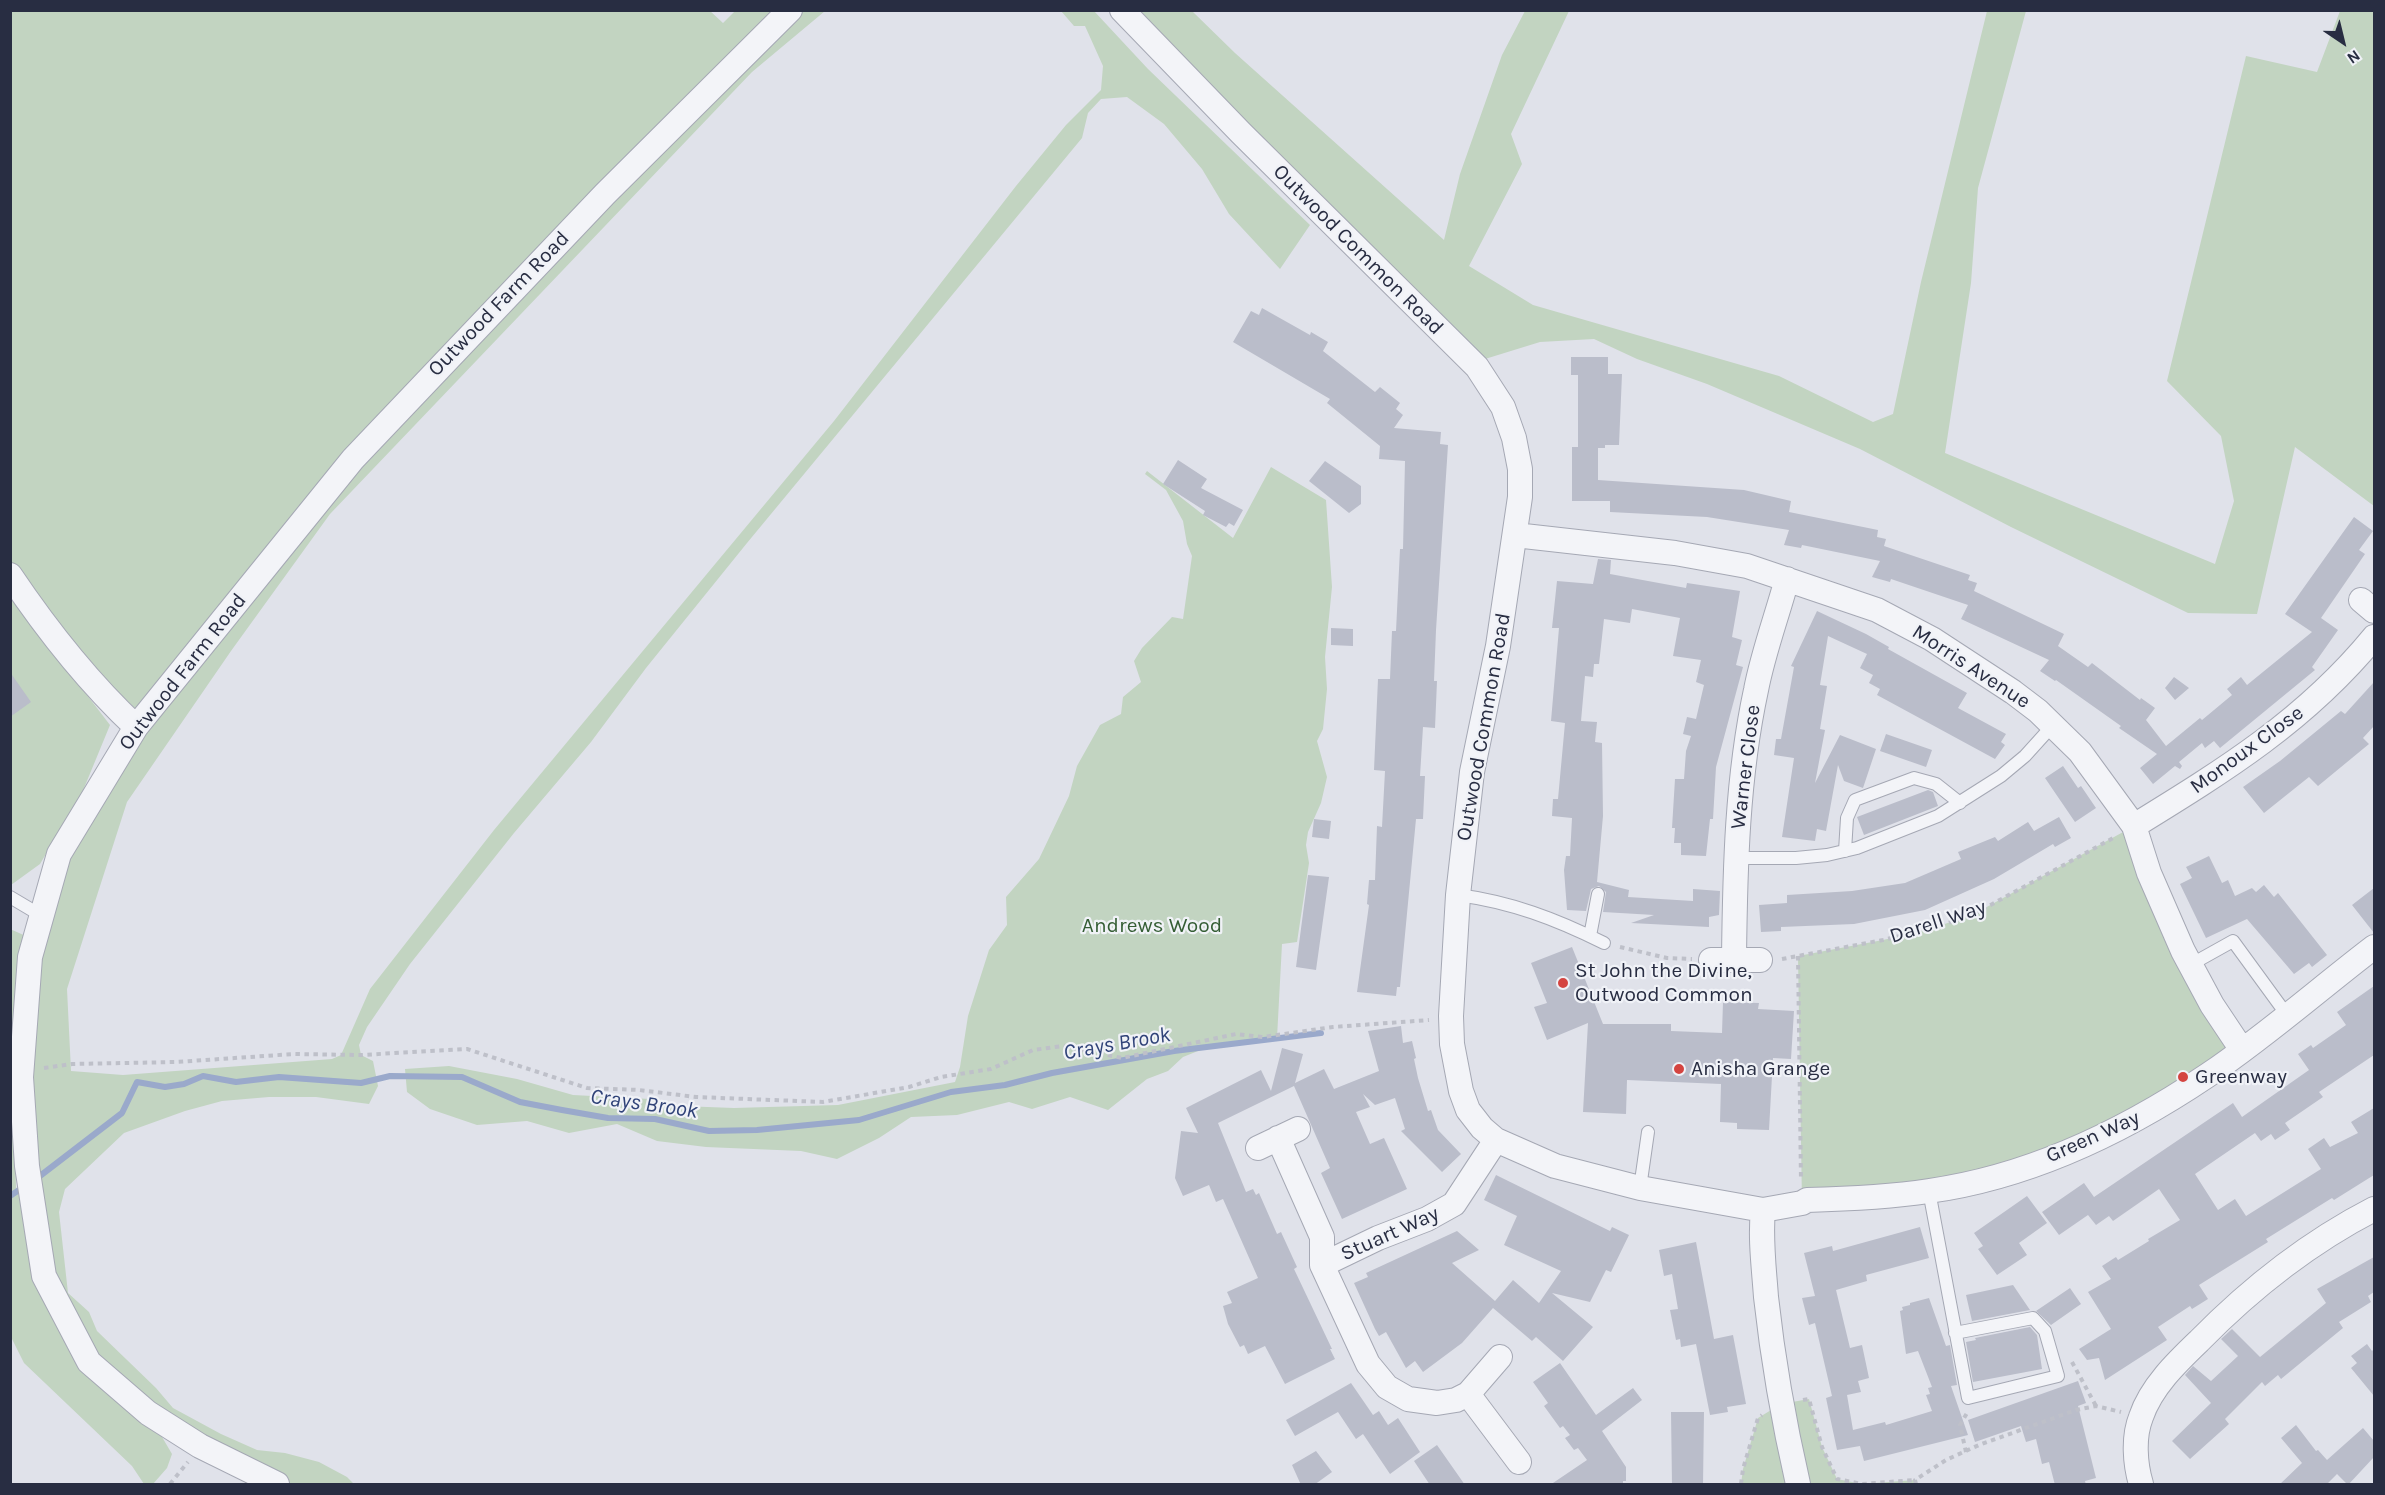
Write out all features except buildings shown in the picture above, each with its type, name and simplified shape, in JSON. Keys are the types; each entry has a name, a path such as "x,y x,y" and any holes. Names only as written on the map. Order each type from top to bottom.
{"street":[{"name":"Outwood Farm Road","path":"264,1482 148,1413 89,1362 44,1276 27,1166 21,1077 30,957 59,854 136,727 353,459 605,194 790,10"},
{"name":"Outwood Common Road","path":"1122,10 1241,134 1477,367 1503,407 1514,438 1520,469 1521,497 1498,646 1472,772 1458,895 1451,1016 1452,1044 1461,1091 1468,1110 1482,1128 1496,1140 1555,1166 1640,1188 1763,1210"},
{"name":"Morris Avenue","path":"1515,535 1675,553 1747,566 1878,610 1905,623 1976,666 2013,692 2053,725 2079,752 2134,826 2149,873 2190,964 2212,1005 2242,1050"},
{"path":"10,575 36,614 101,694 136,727"},
{"name":"Warner Close","path":"1723,960 1737,858 1739,800 1746,741 1756,688 1787,579"},
{"name":"Monoux Close","path":"2134,826 2220,773 2278,732 2315,699 2374,637"},
{"name":"Green Way","path":"1763,1210 1802,1203 1806,1200 1859,1198 1929,1191 2009,1172 2078,1148 2129,1123 2177,1095 2242,1050 2374,947"},
{"path":"1723,960 1760,960"},
{"path":"1278,1139 1322,1237 1322,1265 1368,1364 1388,1387 1408,1399 1437,1402 1456,1400 1468,1394 1500,1357"},
{"name":"Stuart Way","path":"1322,1265 1378,1238 1427,1219 1454,1204 1496,1140"},
{"path":"2141,1485 2138,1476 2136,1444 2140,1417 2152,1394 2178,1361 2239,1302 2308,1248 2374,1209"},
{"path":"1763,1210 1761,1230 1772,1348 1798,1485"},
{"path":"1468,1394 1519,1462"}],"lane":[{"path":"1737,858 1796,858 1845,851 1938,816 2001,776 2025,756 2053,725"},
{"path":"1845,851 1847,818 1855,800 1914,778 1935,784 1960,803"},
{"path":"1590,936 1598,894"},
{"path":"1458,895 1494,899 1544,916 1604,943"},
{"path":"10,897 42,916"},
{"path":"2190,964 2233,941 2287,1015"},
{"path":"1640,1188 1648,1132"},
{"path":"1929,1191 1955,1333 1968,1398 2058,1376 2045,1332 2033,1318 1955,1333"}],"path":[{"name":"Darell Way","path":"1760,960 1798,957 1883,940 1933,928 1974,914 2134,826"},
{"path":"1604,943 1666,958 1723,960"},
{"path":"1798,957 1802,1203"},
{"path":"21,1077 49,1066 72,1064 176,1062 294,1054 361,1055 467,1050 587,1088 639,1090 696,1097 823,1102 909,1087 941,1077 992,1069 1033,1050 1063,1046 1122,1058 1236,1034 1263,1037 1333,1028 1437,1020 1451,1016"},
{"path":"1966,1452 1960,1425 1967,1416 1968,1398"},
{"path":"1741,1485 1743,1469 1758,1418 1781,1404 1809,1399 1822,1447 1837,1479 1862,1484 1916,1482 1946,1460 2011,1433 2076,1410 2096,1406 2140,1417"}],"green space":[{"path":"709,10 723,23 735,11 825,11 752,72 330,514 231,651 127,802 67,989 71,1071 123,1075 332,1059 341,1055 370,989 494,830 834,421 1066,125 1101,90 1103,66 1085,26 1074,26 1061,11 1094,11 1148,69 1310,225 1280,269 1229,214 1202,169 1164,124 1127,97 1101,99 1088,113 1082,138 747,543 646,668 591,742 514,833 410,964 367,1027 359,1045 361,1055 373,1061 378,1086 369,1104 316,1097 269,1097 222,1101 185,1111 124,1133 65,1189 59,1212 68,1293 89,1312 97,1331 156,1388 173,1408 257,1450 285,1453 319,1462 347,1477 354,1484 281,1484 168,1429 92,1361 47,1276 24,1049 56,874 136,727 11,576 10,11"},
{"path":"1127,11 1192,11 1235,53 1444,240 1460,174 1502,55 1525,11 1569,11 1511,134 1522,164 1469,266 1533,305 1779,376 1873,422 1893,414 1921,282 1987,11 2026,11 1978,188 1971,283 1945,453 2215,564 2234,501 2221,436 2167,381 2246,56 2317,72 2340,11 2374,11 2374,506 2295,447 2257,614 2188,613 2011,527 1860,449 1707,384 1637,359 1594,339 1540,342 1485,359"},
{"name":"Andrews Wood","path":"1271,467 1326,500 1332,587 1325,657 1327,689 1323,729 1317,741 1327,777 1321,803 1308,832 1306,845 1309,863 1297,942 1282,944 1277,1038 1208,1047 1183,1057 1168,1071 1147,1079 1108,1110 1070,1097 1032,1109 1009,1102 957,1115 911,1117 879,1138 837,1159 801,1151 706,1147 657,1141 617,1124 569,1133 527,1121 477,1125 430,1109 407,1092 405,1069 449,1066 517,1079 573,1095 650,1099 681,1106 734,1108 838,1105 955,1082 960,1067 968,1016 989,950 1007,925 1006,897 1039,859 1069,796 1077,766 1100,725 1121,714 1123,697 1141,682 1134,661 1142,648 1172,617 1183,619 1192,556 1187,544 1183,521 1166,490 1145,474 1147,471 1233,538"},
{"path":"11,596 110,725 82,793 40,864 11,885"},
{"path":"2134,826 2242,1050 2009,1172 1802,1203 1798,956 1883,940 1933,928 1974,914"},
{"path":"10,929 35,940 13,1053 16,1187 44,1276 89,1362 148,1413 172,1454 167,1468 153,1484 144,1484 132,1466 24,1363 11,1337"},
{"path":"1809,1399 1822,1447 1837,1479 1862,1484 1741,1484 1743,1469 1758,1418 1781,1404"},
{"path":"1915,1480 1916,1484 1862,1484"}],"waterway":[{"name":"Crays Brook","path":"36,1179 122,1113 137,1082 165,1087 184,1084 203,1076 236,1082 279,1077 361,1083 390,1076 462,1077 520,1102 562,1110 608,1118 655,1119 709,1131 757,1130 859,1120 951,1092 1005,1085 1052,1073 1174,1051 1321,1033"},
{"name":"Crays Brook","path":"10,1196 25,1186"}],"place":[{"name":"St John the Divine, Outwood Common","path":"1563,983"},
{"name":"Anisha Grange","path":"1679,1069"},
{"name":"Greenway","path":"2183,1077"}]}
